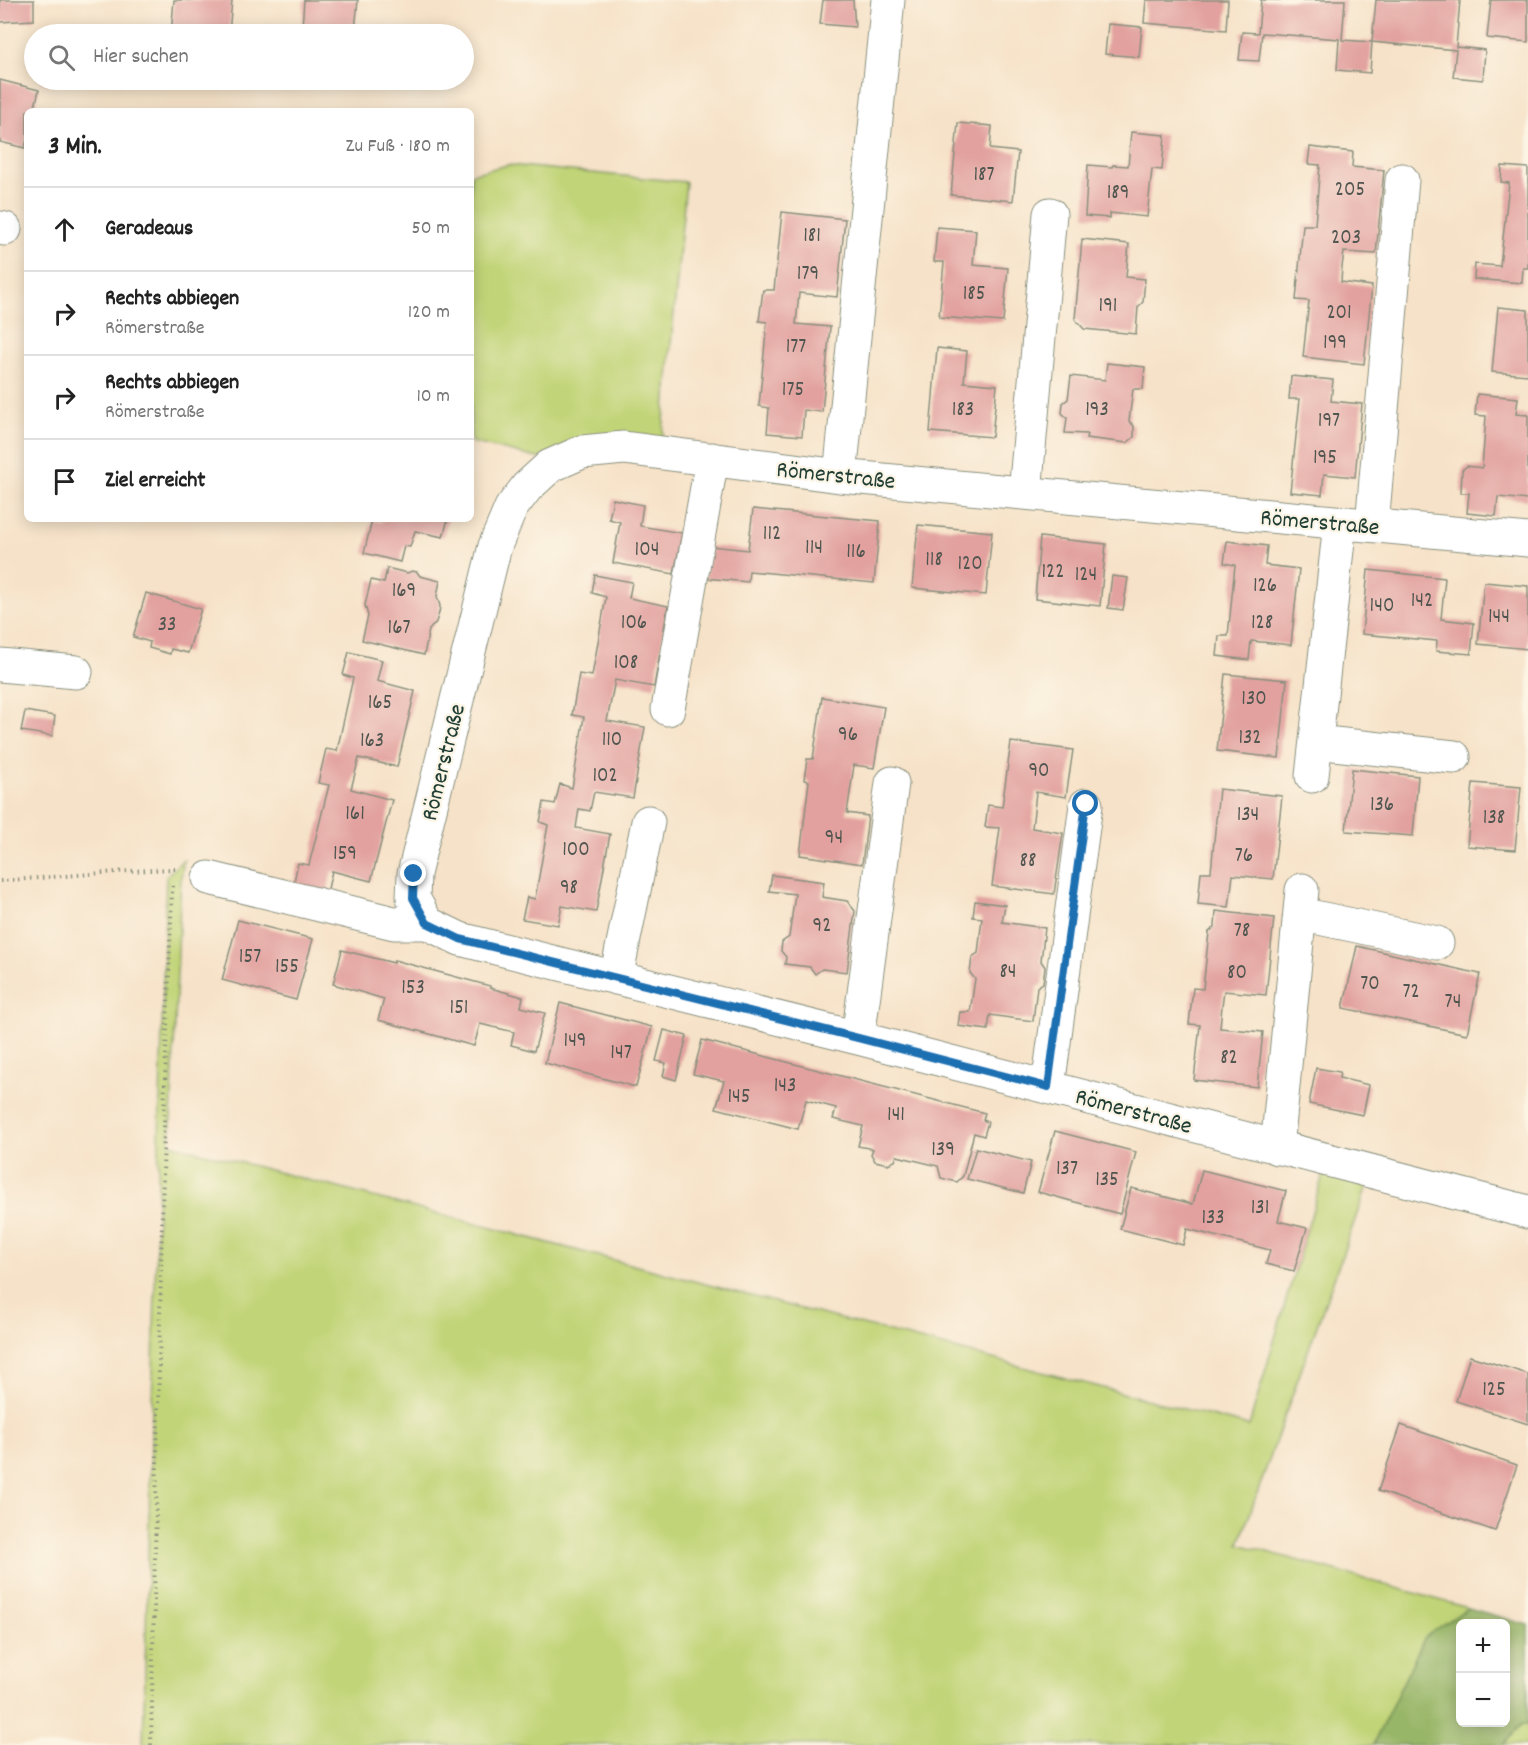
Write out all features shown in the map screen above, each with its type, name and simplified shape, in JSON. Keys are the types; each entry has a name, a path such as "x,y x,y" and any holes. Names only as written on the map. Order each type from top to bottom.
{"street":[{"path":"840,476 888,0"},
{"path":"1372,525 1402,180"},
{"path":"1025,493 1050,214"},
{"name":"Römerstraße","path":"1528,540 840,476 624,448 582,452 549,466 527,487 511,508 495,546 414,874 413,898 427,923 460,939 858,1038 1528,1212"},
{"path":"668,709 712,459"},
{"path":"1312,776 1340,523"},
{"path":"0,665 76,672"},
{"path":"1316,742 1454,757"},
{"path":"858,1038 892,783"},
{"path":"1048,1087 1086,804"},
{"path":"616,978 648,822"},
{"path":"209,878 394,923 427,923"},
{"path":"1278,1148 1301,902 1437,943"}],"path":[{"path":"0,881 175,869 209,878"},
{"path":"151,1745 165,1080 173,881"}],"green space":[{"path":"508,165 686,182 662,442 537,458 474,443 474,173"},
{"path":"184,859 181,878 170,1144 1249,1426 1323,1175 1367,1186 1239,1544 1468,1608 1425,1637 1373,1745 143,1745 166,876"},
{"path":"1468,1608 1507,1619 1456,1619 1456,1727 1510,1727 1510,1620 1528,1625 1528,1724 1522,1724 1503,1745 1373,1745 1425,1637"},
{"path":"1522,1724 1528,1724 1528,1745 1503,1745"}],"building":[{"path":"0,0 34,0 34,20 0,22"},
{"path":"174,0 232,0 230,24 172,24"},
{"path":"304,0 358,0 356,24 302,24"},
{"path":"823,0 853,0 855,27 820,24"},
{"path":"1146,0 1228,0 1226,30 1144,23"},
{"path":"1261,0 1345,0 1342,40 1372,42 1370,73 1337,70 1339,39 1262,33 1259,61 1239,60 1242,32 1258,33"},
{"path":"1376,0 1460,0 1456,47 1485,50 1483,80 1453,77 1456,50 1372,42"},
{"path":"1491,0 1528,0 1528,42 1487,38"},
{"path":"1108,24 1142,27 1139,57 1105,54"},
{"path":"0,80 24,86 24,90 39,90 35,108 24,108 24,148 0,142"},
{"path":"958,123 992,126 990,149 1018,152 1013,201 951,195"},
{"path":"1131,132 1165,135 1162,170 1152,169 1147,217 1110,213 1110,218 1085,216 1088,165 1128,166"},
{"path":"1310,147 1353,152 1352,167 1384,170 1376,254 1344,252 1342,267 1341,282 1372,286 1364,364 1303,357 1309,301 1296,300 1303,225 1315,225 1320,165 1308,164"},
{"path":"1502,166 1528,168 1528,268 1523,268 1522,283 1474,279 1475,264 1500,266 1509,183 1501,182"},
{"path":"782,212 845,219 837,297 799,293 796,324 830,327 822,412 804,410 802,436 767,433 769,408 759,406 767,322 759,321 763,290 774,290"},
{"path":"937,227 976,230 973,265 1008,268 1003,322 939,317 944,262 934,262"},
{"path":"1082,239 1129,244 1126,277 1145,279 1143,302 1138,307 1136,334 1084,329 1075,319"},
{"path":"1498,307 1528,310 1528,375 1492,372"},
{"path":"937,348 967,351 964,382 997,385 992,437 930,432"},
{"path":"1107,363 1145,367 1143,389 1133,389 1129,421 1134,426 1134,437 1127,443 1086,438 1087,434 1065,433 1067,418 1062,413 1063,403 1068,399 1071,376 1105,380"},
{"path":"1291,376 1333,380 1331,401 1362,404 1355,477 1324,474 1322,495 1290,492 1300,399 1289,399"},
{"path":"1477,394 1518,398 1516,414 1528,415 1528,500 1498,497 1496,516 1467,513 1469,493 1461,493 1462,470 1467,466 1482,468 1486,416 1475,415"},
{"path":"613,499 643,505 640,526 682,533 674,574 613,563 620,522 609,519"},
{"path":"753,509 880,521 874,583 749,571 748,582 705,578 711,546 748,550"},
{"path":"372,522 447,522 443,537 415,531 410,547 404,546 400,562 364,553"},
{"path":"918,525 992,532 986,595 912,588"},
{"path":"1040,537 1106,544 1100,606 1035,599"},
{"path":"1227,541 1267,546 1265,565 1299,569 1291,645 1251,641 1249,660 1217,656 1219,636 1228,636 1235,565 1224,563"},
{"path":"387,568 407,573 417,572 420,576 440,581 437,596 440,606 439,613 436,622 429,630 424,655 362,640 368,616 365,605 371,580 384,583"},
{"path":"1368,570 1445,578 1441,619 1474,623 1471,654 1436,651 1437,641 1362,634"},
{"path":"595,575 632,582 629,598 668,606 654,687 615,680 607,721 645,727 633,798 594,792 590,811 579,809 576,828 610,834 596,912 562,906 558,925 522,919 527,897 535,899 548,825 540,822 544,802 555,804 560,784 572,788 584,717 572,715 579,674 592,676 606,597 592,593"},
{"path":"1112,576 1128,578 1123,610 1108,608"},
{"path":"1484,582 1528,586 1528,649 1478,644"},
{"path":"146,593 201,609 188,653 171,649 170,654 149,648 150,642 133,637"},
{"path":"349,652 382,660 377,681 415,691 397,767 359,758 351,789 392,800 371,881 332,871 327,893 293,886 298,863 309,865 329,785 318,783 326,749 337,751 353,678 343,675"},
{"path":"1225,674 1287,680 1279,758 1217,751"},
{"path":"822,697 884,707 874,768 854,765 847,813 868,816 862,864 800,855 809,781 804,780 807,759 813,759"},
{"path":"25,711 55,716 52,736 21,731"},
{"path":"1011,742 1073,750 1066,797 1036,792 1032,828 1063,833 1054,894 992,886 1000,828 985,827 988,805 1002,807"},
{"path":"1352,769 1418,776 1413,836 1346,831"},
{"path":"1473,783 1521,787 1515,850 1467,846"},
{"path":"1219,789 1282,796 1273,879 1233,875 1229,907 1198,904 1201,872 1211,872"},
{"path":"772,875 824,882 822,897 847,901 855,911 847,972 822,969 815,974 810,967 785,964 786,957 781,951 782,942 789,937 795,894 769,891"},
{"path":"975,901 1005,905 1002,922 1045,928 1041,961 1045,967 1043,983 1037,987 1033,1021 990,1015 988,1030 958,1026 960,1012 970,1012 975,979 970,973 972,957 978,953 982,918 973,917"},
{"path":"1216,911 1274,918 1266,995 1224,991 1222,1006 1220,1028 1263,1032 1257,1087 1194,1080 1200,1025 1189,1024 1193,988 1203,989 1209,932 1215,927"},
{"path":"238,920 313,939 296,1000 222,980"},
{"path":"1357,946 1480,974 1467,1034 1343,1008"},
{"path":"342,950 394,963 394,960 523,997 521,1007 545,1013 534,1051 511,1045 514,1032 480,1024 474,1046 378,1020 384,999 333,984"},
{"path":"560,1003 652,1027 636,1087 545,1063"},
{"path":"664,1030 687,1036 676,1080 663,1076 666,1063 656,1061"},
{"path":"702,1040 985,1113 983,1120 988,1122 984,1136 974,1133 963,1176 957,1182 941,1178 938,1166 897,1156 895,1161 888,1164 875,1161 871,1154 873,1149 858,1146 863,1126 833,1119 836,1108 806,1100 798,1129 716,1108 724,1081 693,1074"},
{"path":"1316,1068 1340,1072 1339,1078 1369,1085 1363,1115 1309,1104"},
{"path":"1055,1131 1136,1152 1120,1214 1038,1192"},
{"path":"976,1148 1031,1162 1023,1193 967,1179"},
{"path":"1202,1170 1286,1191 1278,1221 1307,1228 1294,1271 1266,1264 1270,1250 1187,1229 1183,1245 1120,1229 1131,1188 1193,1204"},
{"path":"1470,1356 1528,1374 1528,1424 1456,1401"},
{"path":"1401,1425 1517,1465 1495,1531 1378,1491"}],"route":[{"path":"414,874 413,898 427,923 460,939 1048,1087 1086,804"}]}
